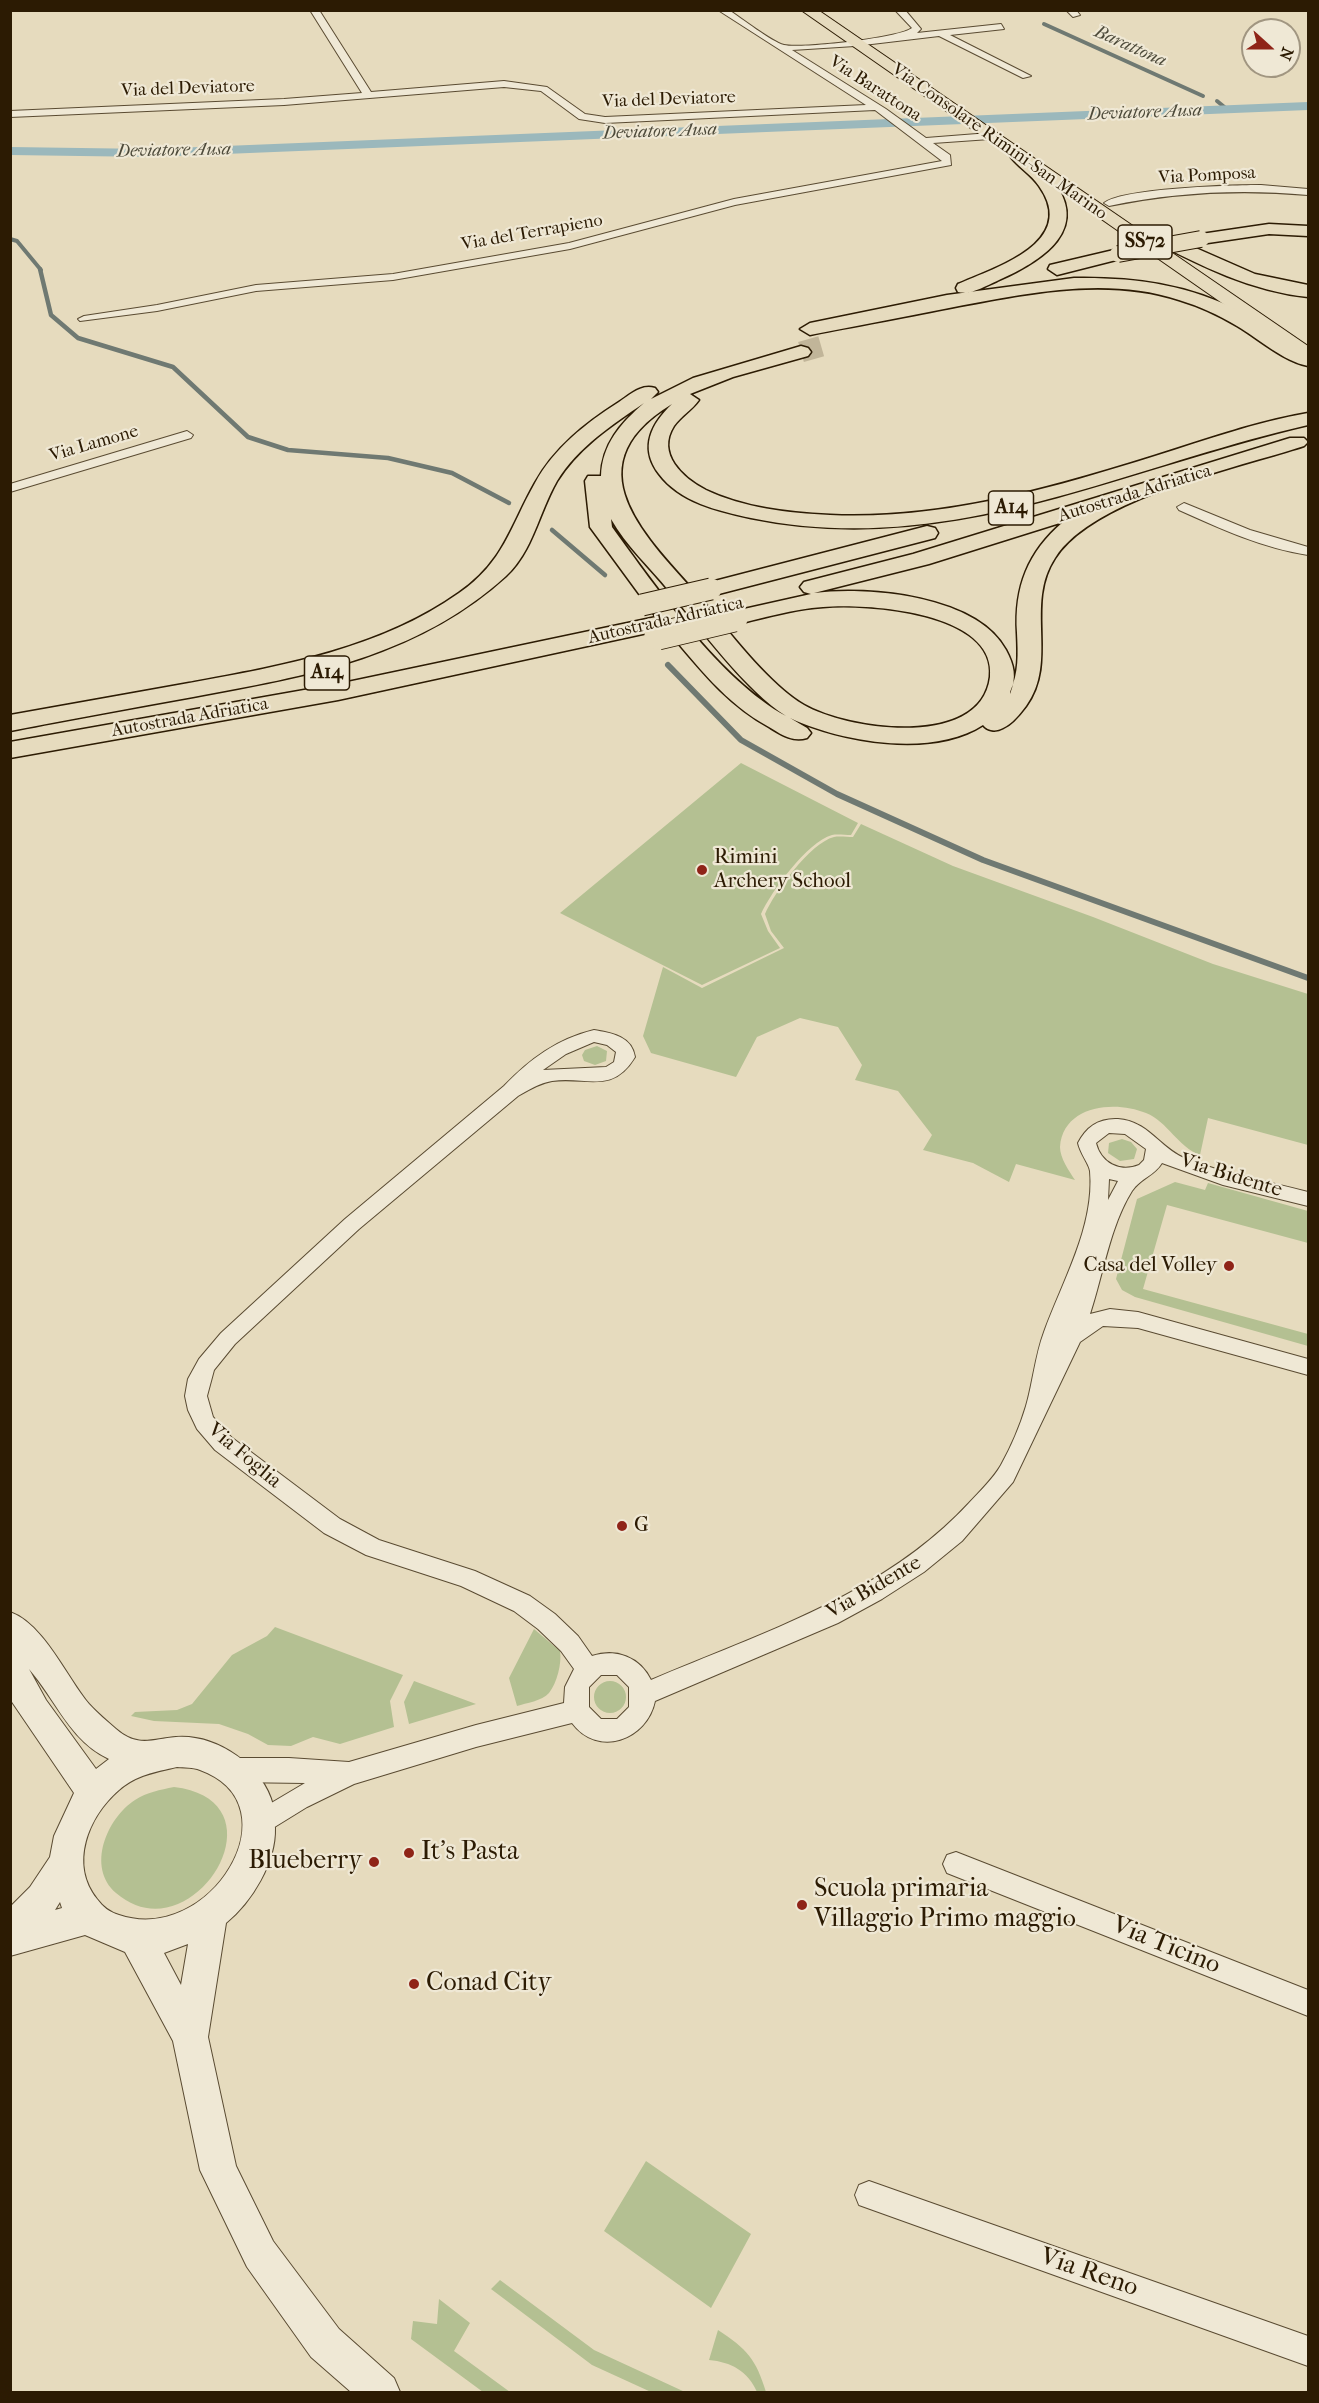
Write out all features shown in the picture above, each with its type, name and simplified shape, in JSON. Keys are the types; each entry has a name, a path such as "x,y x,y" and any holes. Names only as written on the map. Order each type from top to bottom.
{"highway":[{"path":"829,344 921,308 1038,252 1058,231 1059,208 1047,184 1018,156"},
{"path":"921,308 1118,254 1253,231 1308,231"},
{"path":"1157,236 1238,276 1277,287 1308,291"},
{"path":"810,329 1053,284 1100,281 1144,286 1182,294 1222,310 1308,360"},
{"path":"10,723 290,672 363,650 420,627 468,598 501,568 521,538 546,482 566,454 602,422 679,372 783,338"},
{"path":"652,622 722,606 863,598 910,604 951,616 986,637 1002,664 1002,683 994,702 975,720 951,729 915,735 852,731 798,713 776,697 721,640 636,538 616,504 611,485 618,445 632,426 654,406 675,393 801,352"},
{"path":"748,368 695,395 679,408 661,429 657,439 658,457 672,477 691,491 756,515 798,521 897,521 954,514 1040,495 1272,427 1308,420"},
{"path":"679,372 625,423 599,459 595,487 601,527 647,591 730,689 752,708 794,732 831,742 886,747 932,744 978,731 996,722 1018,702 1032,668 1029,593 1044,555 1072,526 1138,493"},
{"name":"Autostrada Adriatica","path":"722,606 915,536 1308,420"},
{"name":"Autostrada Adriatica","path":"10,750 338,692 397,690 652,622 921,559 1308,439"},
{"name":"Autostrada Adriatica","path":"10,730 428,654 652,622"}],"main road":[{"name":"Via Consolare Rimini-San Marino","path":"808,10 951,109 1109,203 1308,340"},
{"name":"Via Consolare Rimini-San Marino","path":"825,10 969,108 990,132 1018,156 1308,354"}],"street":[{"path":"314,10 367,93"},
{"name":"Via Barattona","path":"722,10 880,109 920,138 990,132"},
{"path":"899,10 914,23 917,29 906,38"},
{"name":"Via Barattona","path":"781,48 873,43 1001,27"},
{"path":"943,35 1026,76"},
{"name":"Via del Deviatore","path":"10,114 284,102 367,93 504,84 531,85 552,93 582,117 605,120 880,109"},
{"name":"Via del Terrapieno","path":"84,319 157,309 256,288 393,277 467,262 570,246 734,202 947,163 946,157 920,138"},
{"name":"Via Pomposa","path":"1109,203 1193,192 1276,188 1308,192"},
{"name":"Via Lamone","path":"10,488 187,435"},
{"path":"1184,507 1221,525 1287,548 1308,551"},
{"name":"Via Foglia","path":"511,1091 534,1079 555,1074 591,1076 610,1073 622,1064 625,1050 621,1044 604,1036 589,1037 571,1042 526,1074 511,1091 311,1259 218,1350 201,1374 196,1395 201,1419 219,1440 344,1535 497,1589 538,1612 574,1646 589,1671"},
{"name":"Via Bidente","path":"1037,1406 1042,1371 1101,1197 1099,1167 1087,1151 1086,1143 1098,1129 1120,1126 1131,1128 1142,1133 1155,1149 1172,1160 1198,1170 1308,1199"},
{"name":"Via Bidente","path":"645,1694 691,1673 753,1651 851,1605 924,1560 970,1520 1010,1470 1037,1406 1056,1377 1073,1335 1115,1204 1133,1175 1141,1173 1153,1164 1155,1149"},
{"path":"1099,1167 1121,1175 1133,1175"},
{"path":"1073,1335 1092,1320 1112,1317 1138,1320 1308,1368"},
{"path":"10,1624 48,1668 78,1714 107,1742 144,1758"},
{"path":"11,1664 30,1706 85,1778 92,1795"},
{"path":"598,1666 619,1666 637,1676 645,1694 644,1704 634,1721 615,1730 592,1726 577,1711 575,1689 580,1679 598,1666"},
{"path":"260,1824 298,1799 349,1774 476,1736 577,1711"},
{"path":"177,1752 207,1756 233,1770 247,1786 256,1804 260,1824 257,1850 248,1875 231,1898 210,1917 187,1930 161,1937 136,1937 111,1931 90,1917 72,1893 66,1862 68,1838 77,1816 92,1795 116,1773 144,1758 177,1752"},
{"path":"233,1770 289,1770 349,1774"},
{"path":"10,1932 42,1899 66,1862"},
{"name":"Via Ticino","path":"956,1864 1308,2003"},
{"path":"10,1940 90,1917"},
{"path":"190,2037 210,1917"},
{"path":"136,1937 190,2037 200,2092 219,2170 260,2254 325,2343 380,2392"},
{"name":"Via Reno","path":"868,2195 1308,2351"}],"green space":[{"name":"Rimini Archery School","path":"741,763 858,823 851,835 832,835 812,847 801,857 773,893 761,914 768,931 780,948 702,985 560,913"},
{"path":"861,824 953,866 1213,964 1308,994 1308,1145 1208,1118 1200,1155 1185,1146 1154,1117 1134,1109 1106,1107 1080,1114 1070,1122 1063,1133 1060,1151 1075,1180 1016,1164 1009,1182 973,1163 923,1150 932,1135 898,1091 855,1080 862,1065 838,1027 800,1018 757,1037 736,1077 651,1053 643,1036 663,967 702,988 784,948 771,931 765,914 776,894 804,858 814,849 834,837 853,837"},
{"path":"597,1046 607,1051 606,1061 595,1065 584,1061 582,1055 585,1050"},
{"path":"1122,1139 1131,1142 1137,1149 1134,1159 1120,1161 1108,1153 1109,1143"},
{"path":"1175,1182 1205,1190 1208,1183 1308,1211 1308,1243 1167,1205 1143,1289 1308,1334 1308,1346 1135,1297 1122,1290 1116,1279 1137,1199"},
{"path":"275,1627 403,1675 390,1701 394,1727 340,1744 313,1737 291,1746 268,1745 248,1734 219,1724 154,1721 131,1716 135,1712 177,1710 192,1704 232,1655 267,1636"},
{"path":"534,1629 560,1651 558,1673 552,1689 546,1696 517,1706 509,1678"},
{"path":"414,1681 476,1704 409,1724 404,1702"},
{"path":"610,1681 622,1685 626,1697 622,1709 610,1713 598,1709 594,1697 598,1685"},
{"path":"174,1787 208,1798 224,1819 226,1844 217,1870 198,1892 173,1906 145,1908 116,1893 107,1882 102,1870 101,1857 104,1844 116,1818 125,1808 144,1795"},
{"path":"646,2161 751,2234 711,2308 604,2231"},
{"path":"500,2280 594,2350 685,2392 651,2392 592,2365 491,2289"},
{"path":"439,2299 470,2323 454,2351 510,2392 483,2392 411,2339 413,2321 437,2324"},
{"path":"718,2330 749,2356 766,2392 757,2392 749,2378 731,2365 709,2360"}],"waterway":[{"name":"Barattona","path":"1044,24 1203,96"},
{"name":"Barattona","path":"1217,101 1228,110"},
{"name":"Deviatore Ausa","path":"10,151 151,153 1308,106"},
{"path":"10,239 17,241 41,270"},
{"path":"40,269 51,315 78,338 173,367 248,437 288,450 388,458 452,473 509,503"},
{"path":"552,530 605,575"},
{"path":"668,665 741,740 837,794 983,860 1308,978"}],"tunnel":[{"path":"801,352 829,344"}],"place":[{"name":"Rimini Archery School","path":"702,870"},
{"name":"Casa del Volley","path":"1229,1266"},
{"name":"G","path":"622,1526"},
{"name":"It's Pasta","path":"409,1853"},
{"name":"Blueberry","path":"374,1862"},
{"name":"Scuola primaria Villaggio Primo maggio","path":"802,1905"},
{"name":"Conad City","path":"414,1984"}]}
